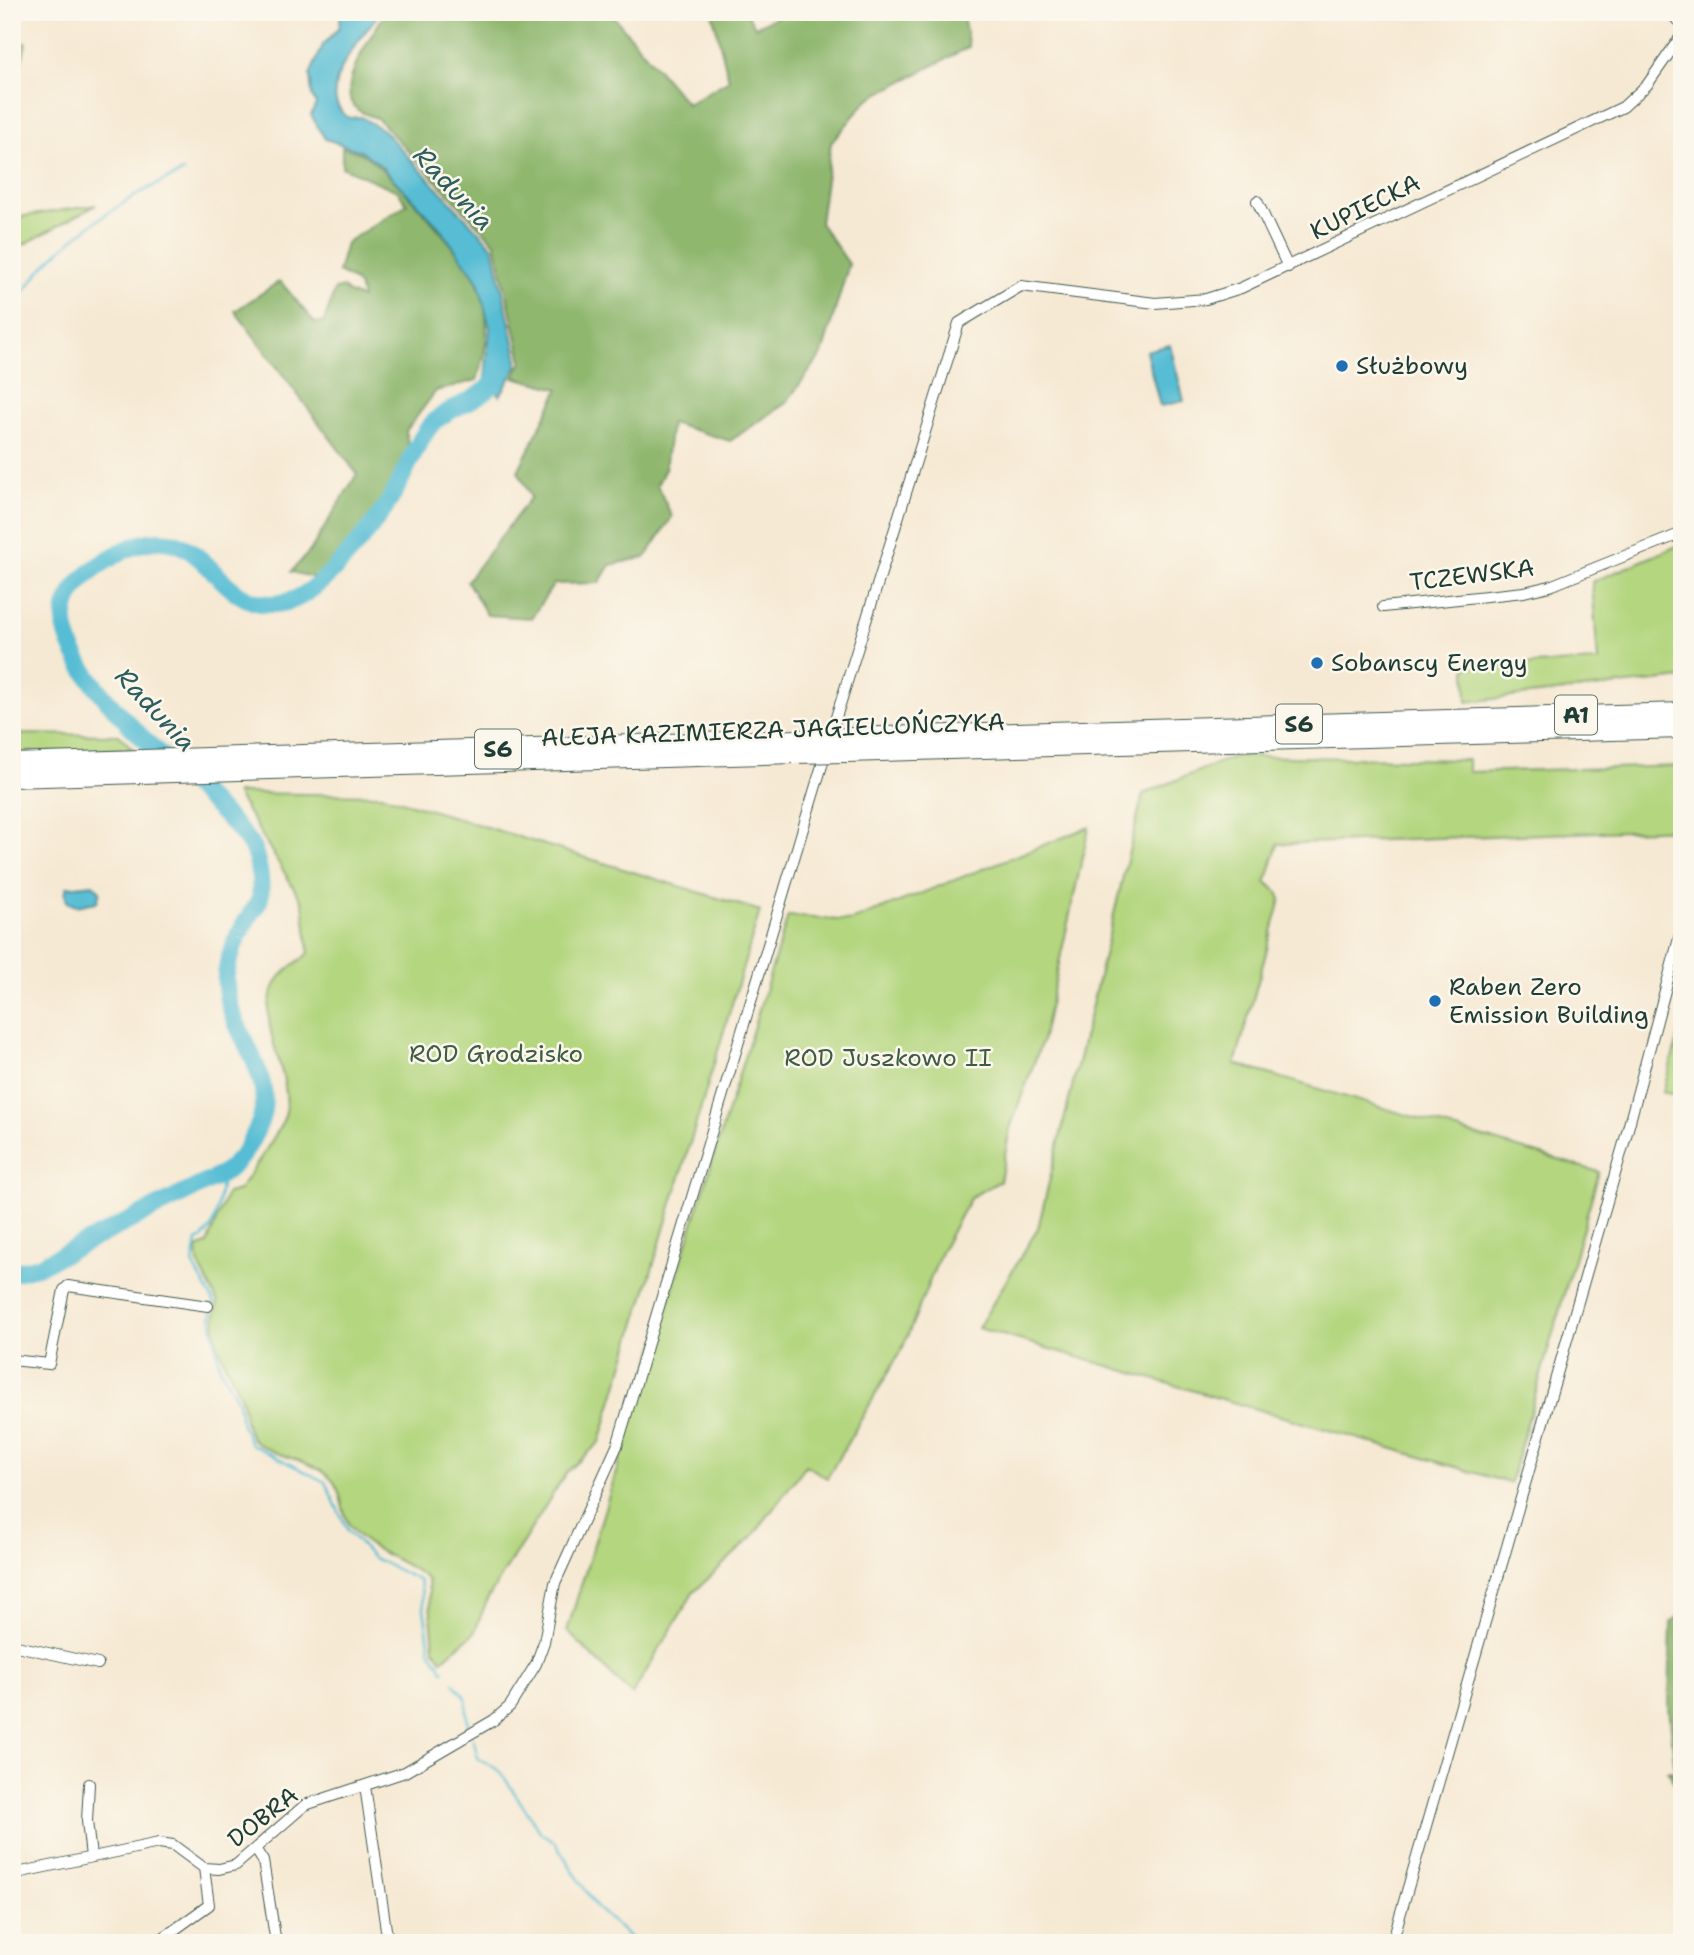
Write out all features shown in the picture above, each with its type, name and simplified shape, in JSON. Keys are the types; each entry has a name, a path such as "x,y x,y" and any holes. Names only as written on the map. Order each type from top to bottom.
{"highway":[{"name":"A1","path":"1451,727 1682,712"},
{"name":"A1","path":"1451,727 1682,729"},
{"name":"ALEJA KAZIMIERZA JAGIELLOŃCZYKA","path":"12,763 141,767 211,773 848,745 1451,727"},
{"name":"ALEJA KAZIMIERZA JAGIELLOŃCZYKA","path":"12,778 141,767 197,758 796,747"}],"street":[{"path":"1667,12 1682,23"},
{"name":"KUPIECKA","path":"833,727 959,323 1021,286 1154,303 1222,295 1288,267 1623,107 1647,85 1682,35"},
{"path":"1257,201 1288,267"},
{"name":"TCZEWSKA","path":"1383,607 1524,592 1550,586 1682,533"},
{"name":"DOBRA","path":"204,1868 230,1867 256,1850 306,1805 405,1772 494,1720 510,1706 541,1654 555,1583 617,1446 823,762"},
{"path":"1392,1943 1626,1136 1682,927"},
{"path":"12,1360 49,1364 64,1290 68,1286 208,1306"},
{"path":"12,1645 98,1664"},
{"path":"89,1784 87,1821 91,1857"},
{"path":"365,1786 388,1943"},
{"path":"12,1874 165,1843 180,1849 204,1868 209,1905 156,1943"},
{"path":"256,1850 263,1861 276,1943"}],"green space":[{"path":"386,12 610,12 687,104 729,80 712,12 746,12 755,27 787,12 962,12 969,47 868,99 831,143 820,223 849,264 822,354 786,403 730,441 671,423 665,469 657,485 672,517 646,557 610,565 599,583 554,584 531,618 487,615 467,581 531,497 518,471 559,389 514,377 522,361 495,243 378,119 358,110 351,101 349,89 357,61"},
{"path":"12,40 26,43 12,103"},
{"path":"342,147 363,154 374,162 406,193 458,253 482,293 487,330 484,356 477,380 436,391 406,431 410,458 388,503 324,580 291,572 310,551 357,474 235,311 280,281 315,323 324,322 335,289 343,287 348,293 362,298 360,288 338,272 346,243 407,204 398,191 342,167"},
{"path":"96,205 12,251 12,218"},
{"path":"1682,544 1682,678 1467,702 1466,667 1598,661 1592,582"},
{"path":"12,734 119,735 133,749 12,753"},
{"path":"1235,756 1468,760 1468,772 1682,766 1682,829 1278,844 1266,882 1278,892 1281,899 1235,1064 1599,1172 1510,1483 978,1328 1038,1228 1143,794"},
{"name":"ROD Grodzisko","path":"236,793 382,795 760,911 600,1442 566,1473 488,1598 474,1633 442,1660 434,1648 428,1580 377,1550 358,1535 347,1521 339,1491 325,1474 317,1468 276,1453 252,1438 241,1398 217,1342 215,1317 218,1302 198,1263 197,1248 207,1244 227,1193 239,1190 284,1119 286,1095 270,1027 269,1010 272,994 280,977 309,953 303,903"},
{"name":"ROD Juszkowo II","path":"1089,827 1042,1041 1010,1128 1000,1181 971,1197 961,1214 942,1250 903,1347 827,1478 806,1465 752,1537 693,1593 632,1695 567,1631 788,916 851,921"},
{"path":"1682,1023 1682,1097 1663,1092"},
{"path":"1682,1614 1682,1797 1668,1771 1675,1772 1669,1706 1671,1622"}],"water":[{"path":"341,12 380,12 343,65 335,94 338,107 349,118 361,117 383,130 493,247 517,356 517,366 500,396 485,378 490,328 478,281 439,227 378,163 361,151 325,139 311,115 316,104 312,96 310,75 323,45 339,28"},
{"path":"1170,345 1184,401 1160,406 1146,351"},
{"path":"93,884 100,891 97,902 76,906 67,902 67,887"}],"waterway":[{"path":"12,306 46,264 77,236 128,200 184,172"},
{"name":"Radunia","path":"12,1273 39,1266 223,1174 246,1149 263,1110 259,1074 236,1022 226,986 232,952 260,898 260,876 255,854 235,826 145,740 98,689 68,637 65,614 69,599 83,579 101,564 137,545 165,541 187,549 241,595 262,603 290,601 302,595 316,586 344,559 380,515 427,430 446,413 489,388 500,366"},
{"path":"223,1174 214,1221 210,1229 197,1241 193,1264 214,1302 211,1319 220,1368 238,1401 242,1425 251,1444 325,1482 348,1531 372,1557 420,1581 430,1650 444,1671"},
{"path":"454,1683 466,1698 468,1729"},
{"path":"473,1738 478,1758 500,1771 541,1833 555,1842 596,1907 636,1943"}],"place":[{"name":"Służbowy","path":"1342,366"},
{"name":"Sobanscy Energy","path":"1317,663"},
{"name":"Raben Zero Emission Building","path":"1435,1001"}]}
